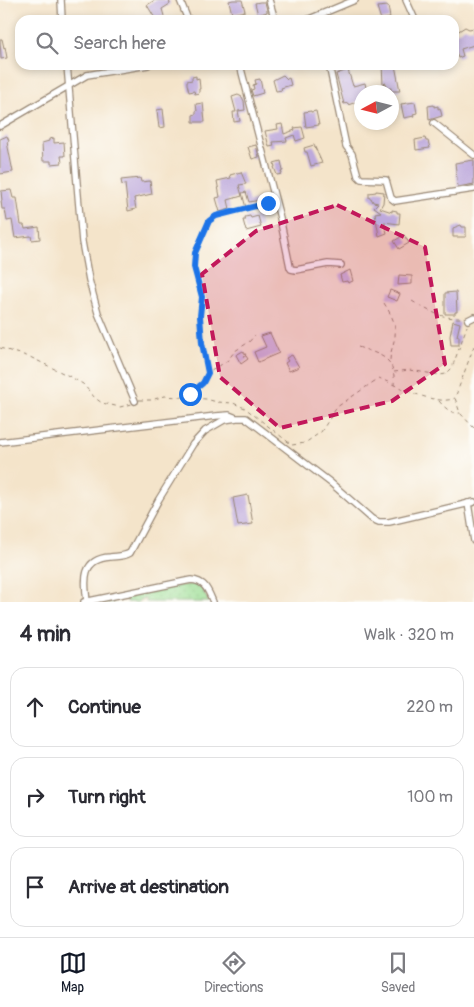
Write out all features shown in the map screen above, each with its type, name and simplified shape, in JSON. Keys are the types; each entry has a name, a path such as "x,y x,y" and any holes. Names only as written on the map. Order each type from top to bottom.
{"street":[{"path":"61,0 62,15"},
{"path":"180,0 186,15"},
{"path":"269,0 274,15"},
{"path":"323,15 355,0"},
{"path":"406,0 413,15"},
{"path":"67,70 82,242 89,280 98,313 135,401"},
{"path":"0,126 87,75 118,70"},
{"path":"241,70 276,200 291,269 328,264 341,265"},
{"path":"330,70 346,146 352,154 358,176 361,180 386,180 391,198 395,201 474,189"},
{"path":"434,123 462,143 474,155"},
{"path":"468,320 474,317"},
{"path":"0,442 216,416 229,415 237,418"},
{"path":"213,602 205,585 191,580 85,602 84,583 85,574 89,566 100,558 119,557 130,553 159,499 193,444 205,431 224,420 246,418 264,430 376,521 390,522 471,502 474,541"}],"path":[{"path":"208,373 202,343 200,316 202,297 194,267 196,249 209,221 216,216 253,208 276,200"},
{"path":"394,372 409,370 440,375 446,374 452,368 458,347 467,329 468,320 441,316 412,302"},
{"path":"384,303 396,326 390,352 390,361 394,372 394,385"},
{"path":"182,397 198,388 208,373 227,361 235,351 255,335"},
{"path":"474,346 455,398 460,413 474,428"},
{"path":"358,347 390,361"},
{"path":"268,427 292,445 305,443 321,432 337,407 366,389 379,378 439,400 455,398"},
{"path":"439,400 450,411 455,414 460,413"}],"highlighted area":[{"path":"337,205 425,247 445,364 392,401 280,428 220,377 202,274 256,231"}],"green space":[{"path":"195,584 201,587 209,602 146,602 145,598 139,600 139,602 127,602 125,597 113,600 113,602 93,602 176,586"}],"building":[{"path":"155,0 169,0 170,4 162,9 164,15 153,15 147,5"},
{"path":"242,0 245,11 232,14 229,1"},
{"path":"265,2 267,12 258,15 255,3"},
{"path":"388,6 390,15 379,15 377,7"},
{"path":"465,27 469,29 474,28 474,45 461,49 463,56 459,58 459,31"},
{"path":"0,39 2,39 5,47 7,58 1,59"},
{"path":"348,70 354,86 354,103 344,104 336,74"},
{"path":"382,70 396,70 399,85 386,85 386,83 383,84"},
{"path":"283,75 287,79 289,78 291,85 276,91 273,80"},
{"path":"196,76 196,79 199,78 200,89 199,93 195,94 194,91 189,92 187,81 192,80 192,77"},
{"path":"260,79 263,93 253,96 251,90 254,89 253,85 256,84 255,80"},
{"path":"238,95 244,101 245,110 238,111 240,121 234,122 233,112 236,112 232,97"},
{"path":"415,102 417,113 413,114 414,116 404,118 401,104"},
{"path":"203,103 205,122 193,122 193,115 197,111 196,104"},
{"path":"434,105 434,107 438,106 438,109 440,108 442,116 429,120 428,106"},
{"path":"163,109 165,127 159,128 157,110"},
{"path":"316,111 319,125 306,127 304,112"},
{"path":"282,124 284,134 295,130 294,128 302,127 305,138 296,141 294,135 286,138 287,141 273,142 274,146 269,147 265,131 278,129 277,125"},
{"path":"7,136 13,172 0,174 0,139"},
{"path":"54,138 54,143 64,142 65,156 61,156 62,163 51,164 51,161 43,161 42,143"},
{"path":"425,138 430,148 416,150 415,140"},
{"path":"256,145 259,157 252,159 248,147"},
{"path":"314,145 322,163 311,166 304,148"},
{"path":"474,160 474,184 458,187 455,163"},
{"path":"281,161 283,171 281,171 282,174 277,175 274,163"},
{"path":"241,172 246,184 239,185 242,196 228,200 230,209 220,212 216,198 220,197 217,181 231,178 230,175"},
{"path":"140,178 141,182 150,181 152,194 134,198 136,209 128,211 125,184 122,185 121,180"},
{"path":"11,190 13,198 17,198 21,225 24,225 25,229 39,227 40,239 32,240 31,236 15,238 12,220 7,221 5,209 2,209 1,201 1,191"},
{"path":"376,191 384,192 383,203 380,208 400,213 399,224 384,222 387,233 379,236 375,213 381,212 374,207 378,203 373,202 369,198 369,193"},
{"path":"246,192 249,202 260,200 261,204 246,208 242,193"},
{"path":"250,216 251,218 258,216 261,227 246,231 243,220 246,220 245,217"},
{"path":"461,225 466,227 466,237 453,237 453,228"},
{"path":"404,235 409,243 399,249 394,241"},
{"path":"350,270 353,281 348,283 347,281 342,282 340,275"},
{"path":"399,275 412,276 412,284 398,285"},
{"path":"390,290 400,294 397,301 387,297"},
{"path":"456,292 457,312 455,314 445,314 445,293"},
{"path":"453,321 460,323 457,336 459,336 459,345 451,345 450,336"},
{"path":"270,333 279,353 258,362 254,352 266,347 261,336"},
{"path":"243,351 246,355 244,356 248,359 241,364 236,355"},
{"path":"292,355 299,367 289,371 285,363 288,361 286,358"},
{"path":"248,495 253,524 238,526 233,498"}],"route":[{"path":"190,394 203,383 208,373 202,343 200,316 202,297 197,280 198,276 194,267 195,253 202,234 209,221 216,216 268,203"}]}
